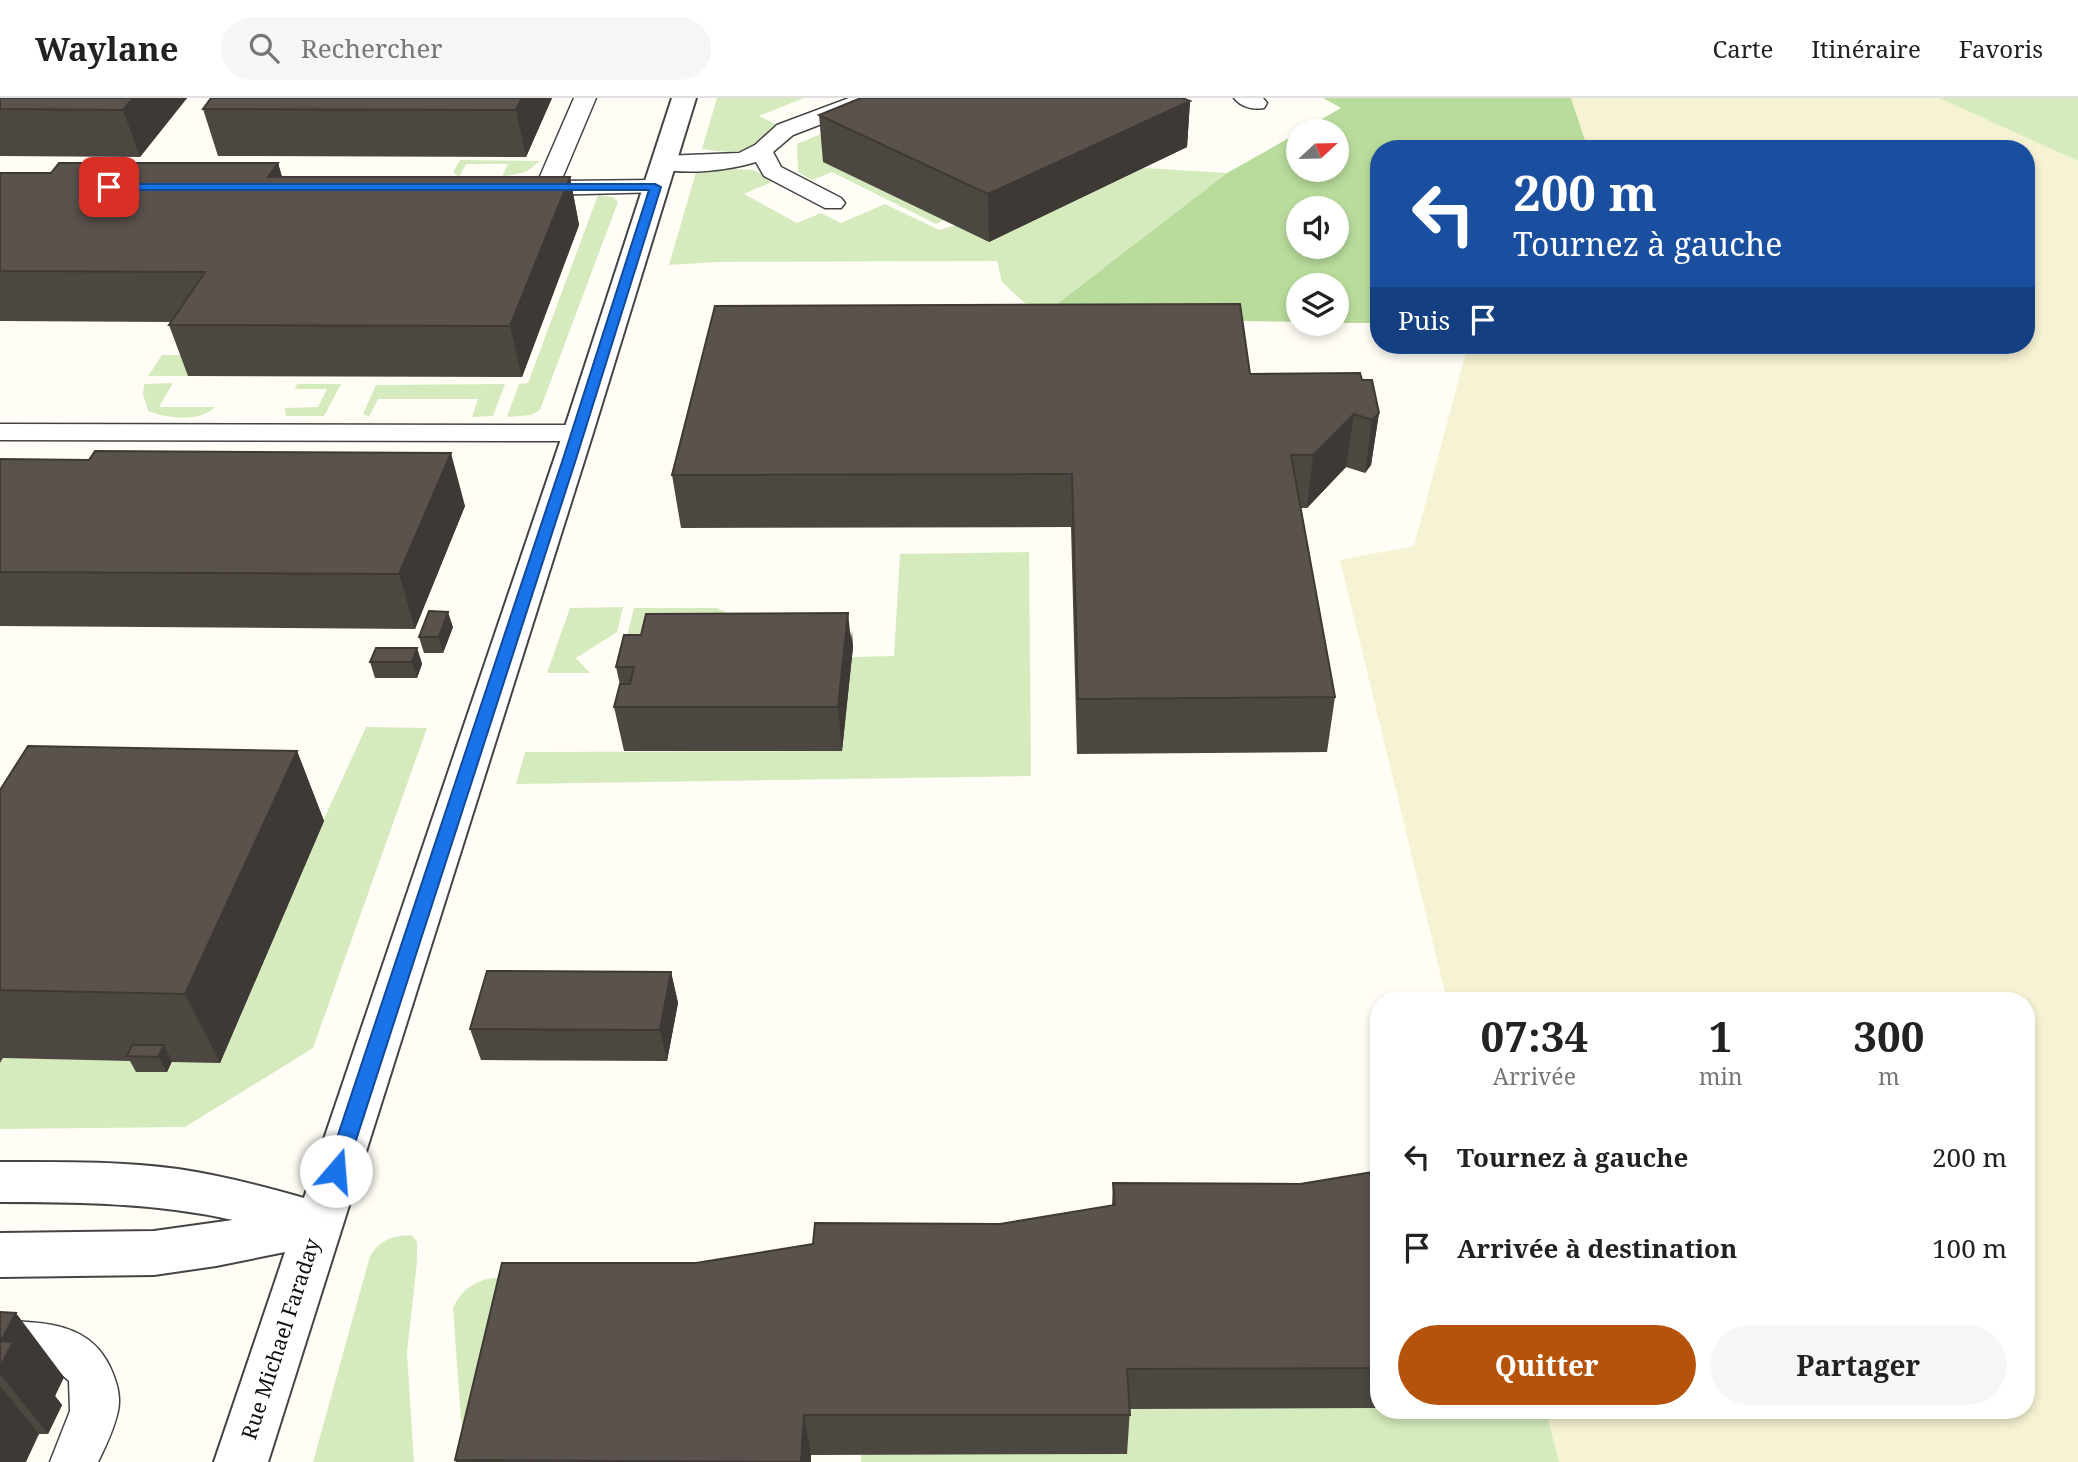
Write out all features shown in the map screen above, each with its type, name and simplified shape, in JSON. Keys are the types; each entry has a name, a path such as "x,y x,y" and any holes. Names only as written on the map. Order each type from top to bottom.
{"street":[{"name":"Rue Michael Faraday","path":"241,1462 578,433 684,98"},
{"path":"0,1182 101,1183 174,1189 267,1207 318,1223"},
{"path":"0,1255 154,1253 216,1245 318,1223"}],"lane":[{"path":"546,188 585,98"},
{"path":"505,188 546,188 659,175 754,155 774,136 785,130 869,98"},
{"path":"761,150 772,171 833,203"},
{"path":"0,432 578,433"},
{"path":"0,1342 62,1347 80,1357 89,1370 95,1389 94,1411 74,1462"}],"shaded area":[{"path":"1571,98 1939,98 2032,140 1585,140"},
{"path":"2035,142 2078,161 2078,1462 1559,1462 1548,1419 2035,1419 2035,992 1445,992 1340,560 1414,546 1466,354 2035,354"}],"green space":[{"path":"717,98 804,98 759,116 778,125 747,149 728,152 702,149"},
{"path":"1323,98 1571,98 1585,140 1370,140 1370,323 1349,323 1349,273 1286,273 1286,322 1040,317 1227,173 1286,140 1286,182 1349,182 1349,119 1322,119 1341,108"},
{"path":"1939,98 2078,98 2078,161"},
{"path":"840,126 944,220 936,224 832,172 812,180 798,172 797,144"},
{"path":"460,160 540,161 526,172 502,177 508,164 466,164 459,177 453,172"},
{"path":"718,168 754,170 774,181 744,194 797,223 821,213 841,223 885,204 939,230 1145,168 1227,173 1040,317 1002,282 997,261 717,262 669,265 696,172"},
{"path":"598,195 613,197 618,202 540,410 531,415 507,417 519,384 528,383"},
{"path":"162,355 201,355 188,376 148,376"},
{"path":"173,383 159,407 215,407 200,415 183,418 148,411 143,394 144,384"},
{"path":"297,384 341,384 324,416 286,416 285,408 318,407 327,389 295,389"},
{"path":"505,384 493,416 472,417 478,399 378,399 369,417 363,414 376,385"},
{"path":"1029,552 1031,776 516,784 525,752 842,751 852,657 894,656 900,554"},
{"path":"623,607 617,632 576,658 590,673 547,673 570,608"},
{"path":"634,608 717,608 737,618 755,634 627,636"},
{"path":"366,727 427,728 313,1048 185,1127 0,1129 0,1063 3,1058 141,1061 137,1072 167,1072 323,821"},
{"path":"412,1235 417,1242 417,1261 407,1353 414,1462 313,1462 370,1256 378,1246 388,1240"},
{"path":"505,1277 464,1462 453,1308 462,1294 474,1284"},
{"path":"1370,1408 1370,1419 1548,1419 1559,1462 861,1462 861,1455 1125,1409"}],"building":[{"path":"0,98 133,98 123,110 0,109"},
{"path":"211,98 522,98 516,110 203,109"},
{"path":"861,98 1182,98 1190,101 988,194 819,115"},
{"path":"59,163 278,163 268,177 570,177 510,326 169,325 205,272 0,271 0,173 51,173"},
{"path":"1240,304 1250,374 1360,373 1362,380 1372,380 1379,413 1372,420 1354,414 1313,455 1291,455 1335,697 1078,699 1072,474 672,475 715,306"},
{"path":"95,451 451,453 399,574 0,572 0,459 89,460"},
{"path":"429,611 448,612 439,637 419,637"},
{"path":"848,613 838,707 614,707 620,684 630,684 634,667 616,667 624,635 641,635 646,614"},
{"path":"376,648 417,648 412,662 370,662"},
{"path":"28,746 297,751 185,994 0,990 0,790"},
{"path":"487,971 671,972 660,1030 470,1029"},
{"path":"132,1045 164,1045 158,1057 127,1056"},
{"path":"1370,1172 1370,1368 1127,1369 1130,1415 804,1415 801,1462 455,1460 502,1263 696,1263 813,1244 815,1223 1000,1224 1115,1205 1113,1183 1300,1184"},
{"path":"0,1312 16,1313 1,1341 13,1342 0,1367"}],"route":[{"path":"109,187 655,187 336,1171"}]}
